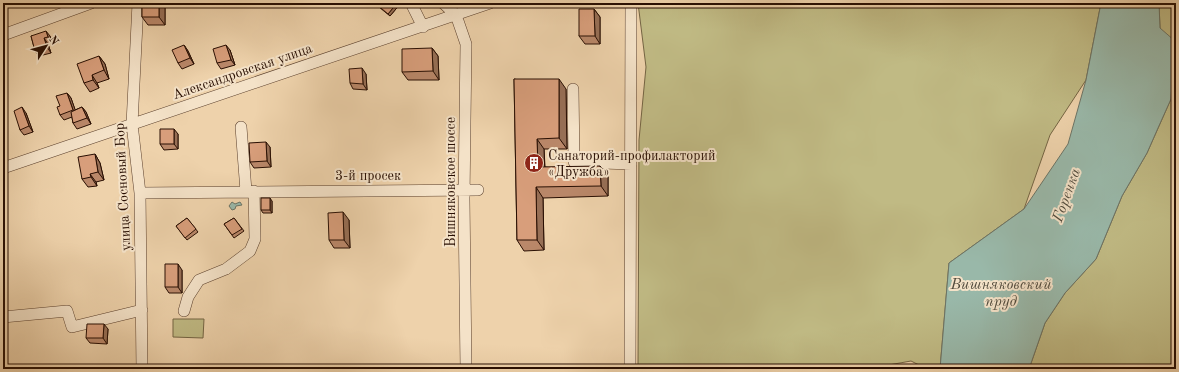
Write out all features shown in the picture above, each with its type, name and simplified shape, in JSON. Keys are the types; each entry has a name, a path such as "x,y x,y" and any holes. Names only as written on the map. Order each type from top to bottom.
{"street":[{"path":"3,35 91,3"},
{"name":"улица Сосновый Бор","path":"138,3 132,124 140,193 142,369"},
{"path":"411,3 423,27"},
{"name":"Вишняковское шоссе","path":"443,3 456,15 466,44 464,189 466,369"},
{"name":"Александровская улица","path":"3,168 423,27 490,3"},
{"path":"630,369 631,3"},
{"path":"573,89 574,162 631,164"},
{"path":"184,312 188,297 199,280 226,269 250,251 255,239 241,127"},
{"name":"3-й просек","path":"140,193 274,190 478,190"},
{"path":"3,316 67,311 72,327 142,310"}],"shaded area":[{"path":"638,3 1101,3 1086,80 1050,135 1024,209 949,263 940,369 927,369 911,361 883,366 881,369 638,369 639,140 646,67"},
{"path":"1159,3 1176,3 1176,369 1029,369 1045,323 1065,293 1096,259 1122,196 1147,153 1171,99 1160,28"},
{"path":"173,319 204,319 203,338 173,337"}],"water":[{"name":"Вишняковский пруд","path":"1101,3 1159,3 1160,28 1175,41 1171,99 1147,153 1122,196 1096,259 1065,293 1045,323 1029,369 940,369 949,263 1024,209 1068,144 1086,80"},
{"path":"232,202 235,204 240,202 242,205 236,206 235,209 232,210 229,206"}],"building":[{"path":"142,3 159,3 159,17 142,17"},
{"path":"375,3 397,3 388,14"},
{"path":"579,9 594,9 595,36 579,36"},
{"path":"46,31 48,37 44,38 47,47 35,51 31,36"},
{"path":"184,45 190,58 178,63 172,50"},
{"path":"226,45 231,60 217,63 213,49"},
{"path":"432,48 433,71 402,72 402,49"},
{"path":"99,56 104,70 92,75 93,80 84,83 77,64"},
{"path":"362,68 363,84 350,83 349,69"},
{"name":"Санаторий-профилакторий «Дружба»","path":"514,79 559,79 559,138 537,139 538,167 600,166 601,186 536,187 537,240 517,240"},
{"path":"67,93 73,110 60,115 57,107 60,106 56,96"},
{"path":"22,107 29,126 20,130 14,111"},
{"path":"82,107 87,118 73,123 71,112"},
{"path":"160,129 174,129 174,144 160,144"},
{"path":"266,142 267,161 250,162 249,143"},
{"path":"95,154 98,172 90,174 91,177 82,179 78,157"},
{"path":"261,198 270,198 270,210 261,210"},
{"path":"343,212 344,240 329,240 328,213"},
{"path":"187,218 196,229 185,238 176,226"},
{"path":"234,218 242,229 232,235 224,224"},
{"path":"165,264 178,264 178,287 165,287"},
{"path":"87,324 104,324 103,338 86,338"}],"place":[{"name":"Санаторий-профилакторий «Дружба»","path":"534,163"}],"water label":[{"name":"Горенка","path":"1066,195"}]}
